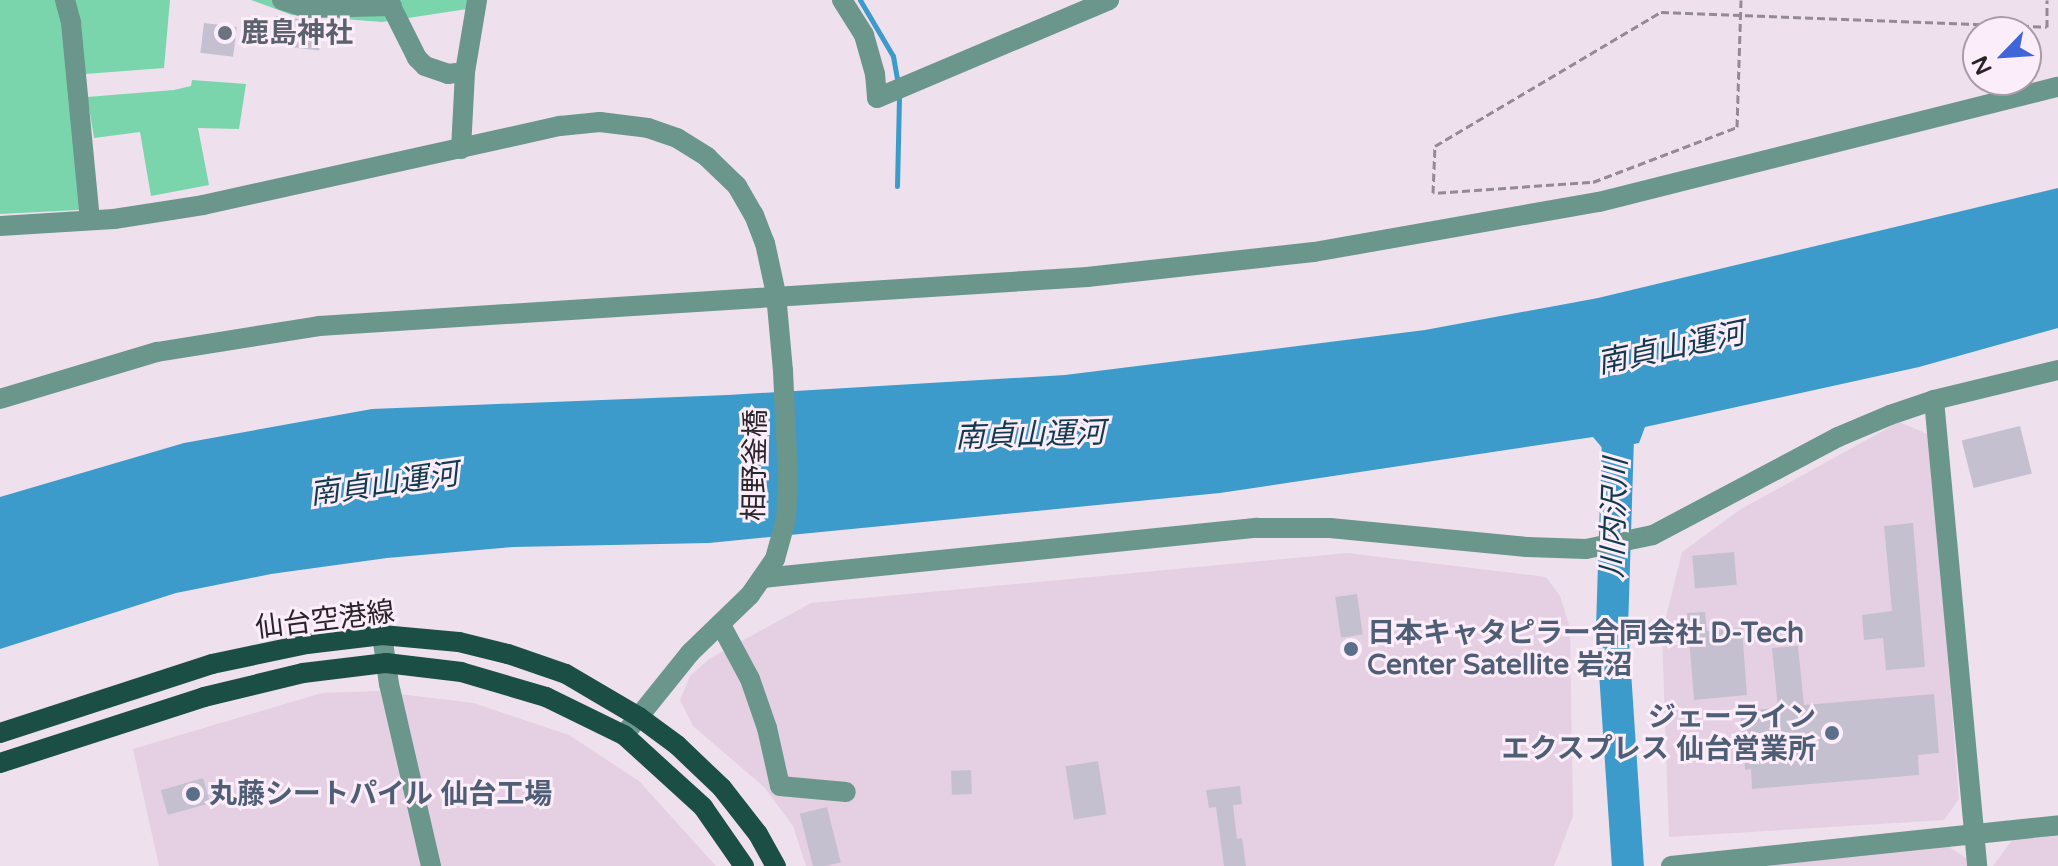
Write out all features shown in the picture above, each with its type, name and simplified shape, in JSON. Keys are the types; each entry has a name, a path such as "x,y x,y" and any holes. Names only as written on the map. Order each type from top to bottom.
{"main road":[{"name":"仙台空港線","path":"0,733 212,664 307,644 382,635 459,642 508,654 566,674 639,717 677,745 722,788 758,834 776,866"},
{"name":"仙台空港線","path":"0,763 204,697 303,673 386,663 461,672 508,683 588,714 624,735 703,807 744,866"}],"street":[{"path":"65,0 71,23 90,220"},
{"path":"282,0 306,8 390,3 417,58 425,66 448,74 465,72"},
{"path":"461,149 465,72 477,0"},
{"path":"842,0 864,35 875,74 877,98 1109,0"},
{"path":"0,399 157,352 319,326 776,294 1087,277 1314,252 1596,192 2058,87"},
{"name":"相野釜橋","path":"0,226 90,220 203,205 560,126 600,122 624,123 677,138 707,157 737,186 754,215 765,243 776,294 783,371 788,477 786,519 775,559 762,578 721,625 690,653 624,735"},
{"path":"762,578 1257,528 1330,528 1527,547 1586,549 1653,535 1838,437 1934,400 2058,370"},
{"path":"1934,400 1977,866"},
{"path":"721,625 750,679 767,728 780,786 846,792"},
{"path":"382,635 431,866"},
{"path":"1671,866 1974,831 2058,825"}],"path":[{"path":"1741,0 1740,14 1737,127 1596,192 1433,193 1435,146 1661,12 1740,14 2047,27 2047,0"}],"shaded area":[{"path":"1899,422 1930,435 1959,799 1944,820 1669,837 1662,633 1682,552 1741,509"},
{"path":"1347,553 1546,577 1560,596 1570,628 1573,816 1554,866 806,866 793,826 764,787 693,726 680,700 690,676 709,659 811,603"},
{"path":"380,691 421,866 159,866 133,749 322,693"},
{"path":"399,694 474,703 569,735 639,781 716,866 439,866"},
{"path":"2058,836 2058,866 1993,866 2012,840"},
{"path":"1944,844 1968,859 1969,866 1766,866"}],"green space":[{"path":"0,0 170,0 164,68 85,74 87,97 174,90 191,86 192,80 246,84 239,129 198,128 209,185 151,196 140,132 94,138 88,101 97,209 0,214"},
{"path":"251,0 467,0 467,9 382,22 292,15"}],"water":[{"name":"南貞山運河","path":"2058,188 2058,328 1919,367 1645,427 1639,443 1604,450 1593,437 1220,493 709,543 513,547 387,558 271,574 176,593 0,649 0,497 184,443 372,409 728,395 1065,375 1425,330 1598,298"}],"building":[{"path":"276,16 323,22 319,51 272,45"},
{"path":"204,23 237,27 233,57 200,53"},
{"path":"2020,426 2032,474 1974,488 1962,441"},
{"path":"1913,523 1925,667 1886,670 1883,638 1864,640 1862,615 1892,611 1884,526"},
{"path":"1734,552 1737,585 1695,589 1692,556"},
{"path":"1357,594 1363,635 1341,638 1335,597"},
{"path":"1705,612 1707,631 1742,628 1747,695 1694,700 1687,613"},
{"path":"1798,646 1804,705 1934,694 1939,753 1918,755 1919,775 1752,789 1751,769 1745,770 1740,711 1778,708 1772,648"},
{"path":"1098,761 1106,814 1074,819 1065,766"},
{"path":"971,770 972,794 952,795 951,771"},
{"path":"203,778 210,803 168,815 161,790"},
{"path":"1240,786 1242,804 1233,805 1237,839 1242,838 1246,866 1224,866 1216,807 1209,808 1206,790"},
{"path":"827,807 841,862 813,866 800,814"}],"waterway":[{"path":"860,0 893,56 898,85"},
{"path":"897,186 899,95"},
{"name":"川内沢川","path":"1619,406 1612,627 1628,866"}],"place":[{"name":"鹿島神社","path":"225,33"},
{"name":"日本キャタピラー合同会社 D-Tech Center Satellite 岩沼","path":"1351,649"},
{"name":"ジェーライン エクスプレス 仙台営業所","path":"1832,733"},
{"name":"丸藤シートパイル 仙台工場","path":"193,794"}]}
